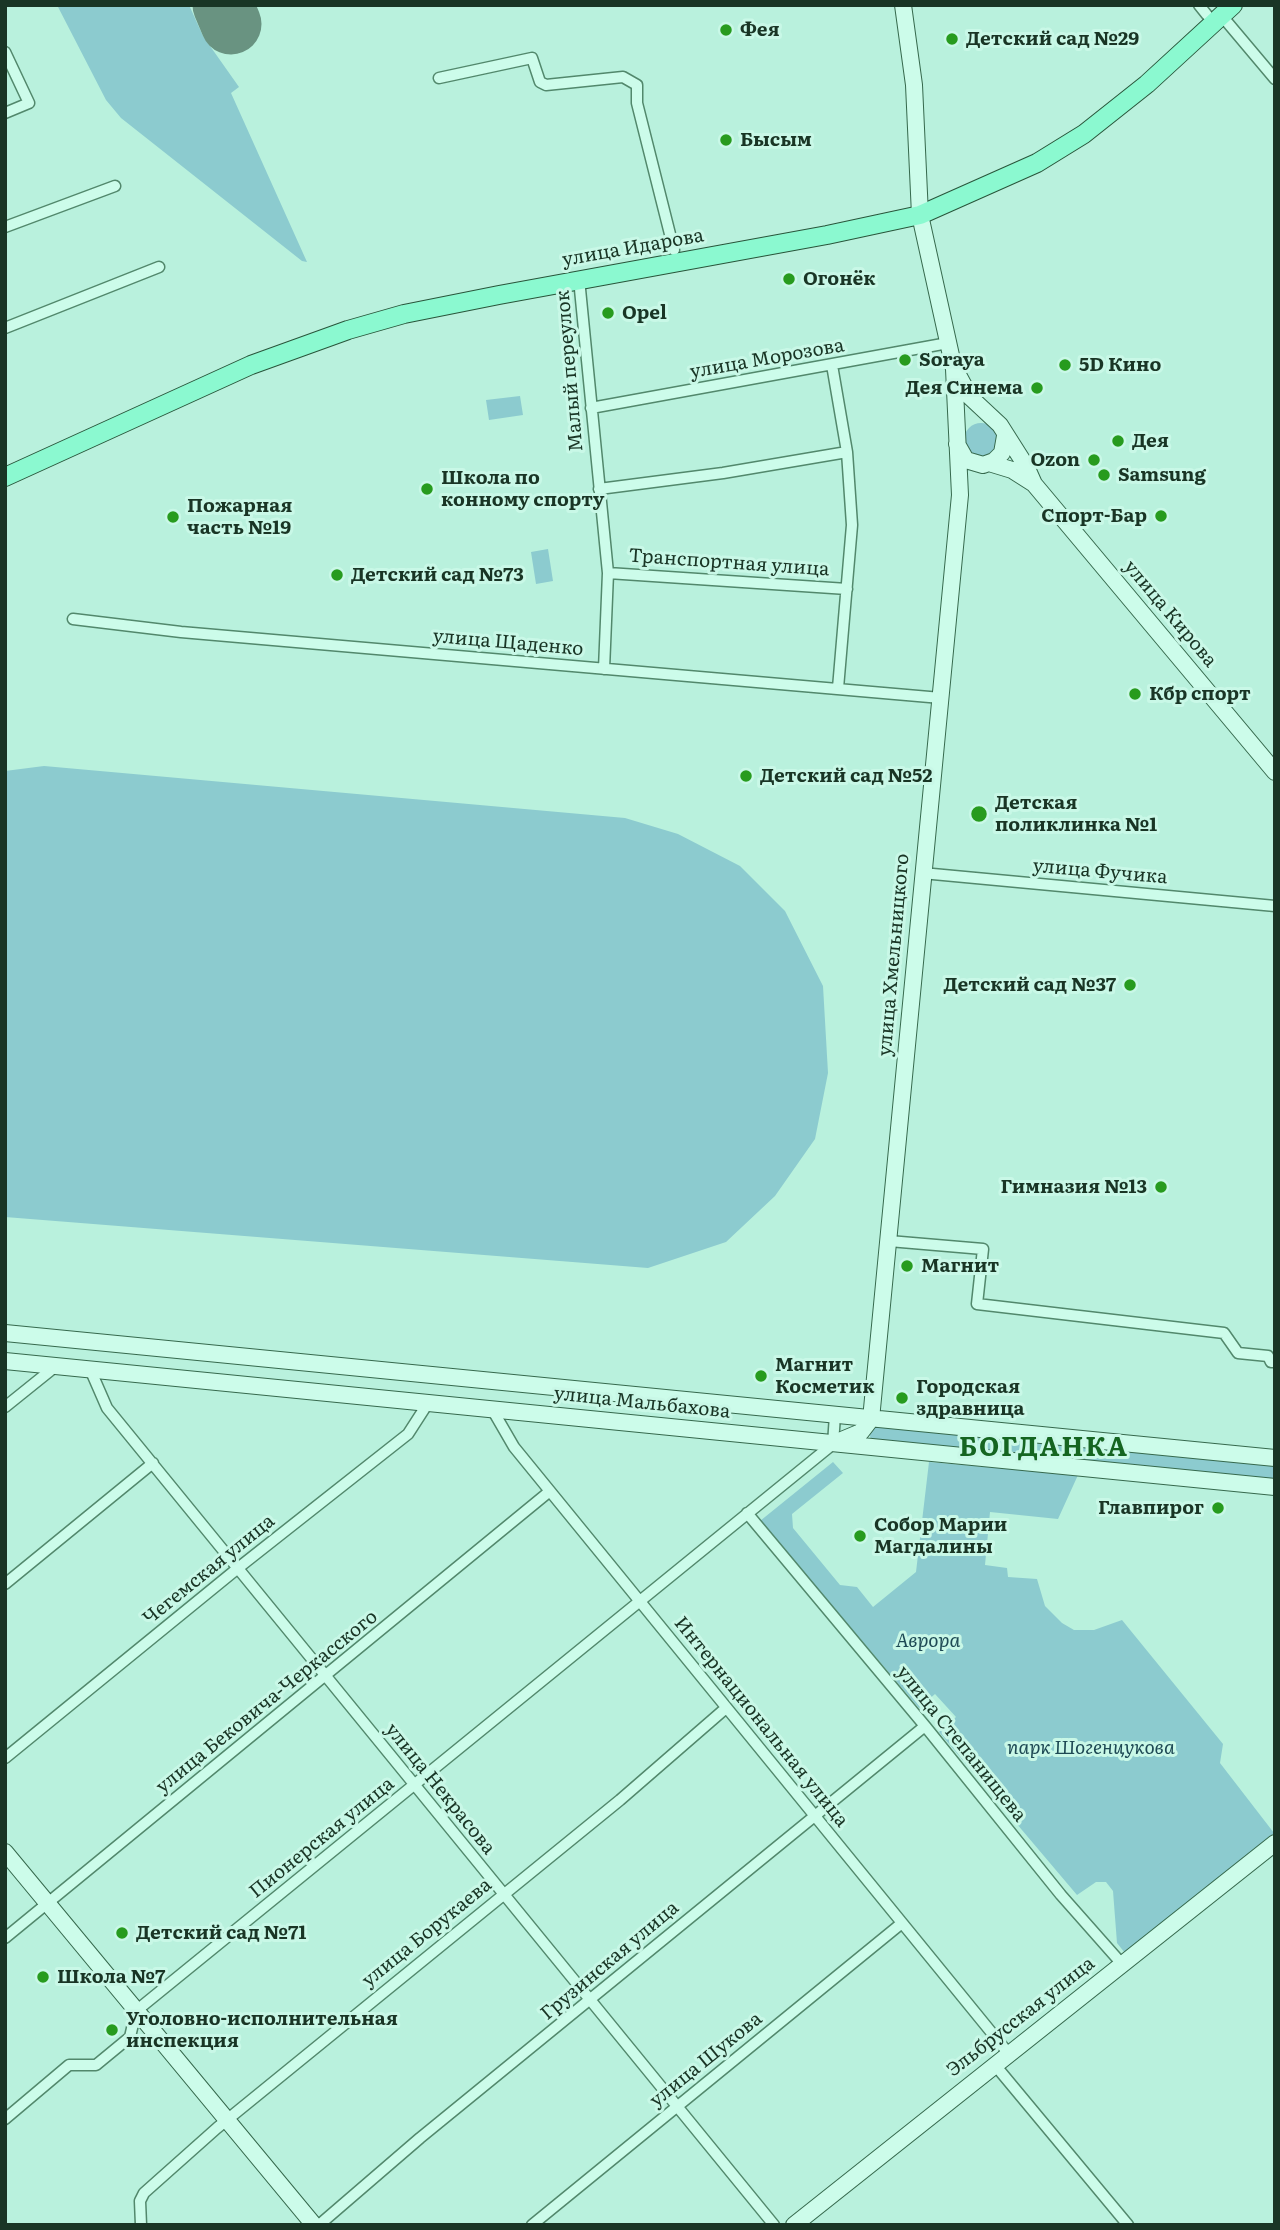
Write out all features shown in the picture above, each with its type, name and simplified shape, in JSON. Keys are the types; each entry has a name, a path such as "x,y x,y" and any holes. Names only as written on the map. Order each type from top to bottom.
{"main road":[{"path":"903,5 914,85 920,209 954,369 970,397 1000,425 1034,484"},
{"name":"улица Идарова","path":"5,466 295,336 351,318 437,297 674,250 894,211 920,209 1060,138 1111,101 1216,9"},
{"name":"улица Идарова","path":"5,477 275,355 348,330 404,314 579,279 827,235 920,209 1037,163 1084,134 1147,83 1216,9"},
{"name":"улица Хмельницкого","path":"867,1433 889,1241 960,495 954,369"},
{"path":"991,418 979,416 968,419 957,439 966,460 1012,470 1034,484"},
{"path":"960,495 986,464 1002,453 1005,436"},
{"name":"улица Кирова","path":"1034,484 1275,772"},
{"name":"улица Мальбахова","path":"5,1333 835,1415 867,1433 1275,1487"},
{"name":"улица Мальбахова","path":"5,1361 833,1444 867,1433 1275,1458"},
{"name":"Эльбрусская улица","path":"794,2225 1275,1843"},
{"path":"5,1852 316,2225"}],"street":[{"path":"1216,9 1275,79"},
{"path":"5,52 29,103 5,113"},
{"path":"439,78 533,58 540,82 546,85 623,77 638,85 637,103 674,250"},
{"path":"5,227 115,186"},
{"path":"5,328 159,267"},
{"name":"Малый переулок","path":"579,279 608,573 604,669"},
{"name":"улица Морозова","path":"591,408 948,343"},
{"path":"832,365 847,452 852,525 838,688"},
{"path":"599,489 723,473 847,452"},
{"name":"Транспортная улица","path":"608,573 847,589"},
{"name":"улица Щаденко","path":"73,619 181,632 941,698"},
{"name":"улица Фучика","path":"922,873 1275,906"},
{"path":"889,1241 983,1250 977,1304 1224,1333 1238,1353 1268,1356 1271,1362 1275,1363"},
{"path":"5,1407 56,1366"},
{"name":"улица Некрасова","path":"90,1369 107,1408 775,2225"},
{"name":"Чегемская улица","path":"5,1758 408,1434 428,1403"},
{"name":"Интернациональная улица","path":"492,1409 513,1447 1009,2054"},
{"path":"833,1444 835,1415"},
{"name":"Пионерская улица","path":"5,2119 69,2065 96,2065 130,2037 136,2011 833,1444"},
{"path":"5,1584 153,1463"},
{"name":"улица Бековича-Черкасского","path":"5,1938 550,1491"},
{"name":"улица Степанищева","path":"747,1513 925,1726 1061,1895 1122,1964"},
{"name":"улица Борукаева","path":"141,2225 140,2201 144,2193 227,2121 620,1800 726,1709"},
{"name":"Грузинская улица","path":"316,2225 925,1726"},
{"name":"улица Шукова","path":"532,2225 902,1923"},
{"path":"995,2065 1128,2225"}],"green space":[{"path":"57,5 189,5 203,36 239,87 231,93 307,262 302,261 121,118 106,100"},
{"path":"520,396 523,415 489,420 486,400"},
{"path":"981,423 993,428 998,440 993,452 981,457 969,452 964,440 969,428"},
{"path":"548,549 553,581 536,584 531,552"},
{"path":"44,766 625,818 678,834 740,866 785,911 823,986 828,1073 815,1139 775,1196 726,1242 648,1268 5,1217 5,771"},
{"path":"879,1426 1275,1464 1275,1481 876,1441 871,1439 869,1433"},
{"name":"парк Шогенцукова","path":"833,1462 843,1473 792,1514 793,1528 840,1585 857,1587 873,1607 916,1572 929,1462 1078,1475 1058,1519 990,1512 985,1565 1007,1568 1008,1577 1037,1579 1045,1606 1062,1623 1074,1630 1094,1630 1122,1620 1223,1744 1220,1763 1274,1833 1125,1953 1117,1943 1113,1891 1106,1882 1096,1882 1077,1895 939,1732 956,1717 935,1694 919,1708 760,1521"}],"runway":[{"path":"223,5 231,24"}],"place":[{"name":"Фея","path":"726,30"},
{"name":"Детский сад №29","path":"952,39"},
{"name":"Бысым","path":"726,140"},
{"name":"Огонёк","path":"789,279"},
{"name":"Opel","path":"608,313"},
{"name":"Soraya","path":"905,360"},
{"name":"5D Кино","path":"1065,365"},
{"name":"Дея Синема","path":"1037,388"},
{"name":"Дея","path":"1118,441"},
{"name":"Ozon","path":"1094,460"},
{"name":"Samsung","path":"1104,475"},
{"name":"Школа по конному спорту","path":"427,489"},
{"name":"Спорт-Бар","path":"1161,516"},
{"name":"Пожарная часть №19","path":"173,517"},
{"name":"Детский сад №73","path":"337,575"},
{"name":"Кбр спорт","path":"1135,694"},
{"name":"Детский сад №52","path":"746,776"},
{"name":"Детская поликлинка №1","path":"979,814"},
{"name":"Детский сад №37","path":"1130,985"},
{"name":"Гимназия №13","path":"1161,1187"},
{"name":"Магнит","path":"907,1266"},
{"name":"Магнит Косметик","path":"761,1376"},
{"name":"Городская здравница","path":"902,1398"},
{"name":"Главпирог","path":"1218,1508"},
{"name":"Собор Марии Магдалины","path":"860,1536"},
{"name":"Детский сад №71","path":"122,1933"},
{"name":"Школа №7","path":"43,1977"},
{"name":"Уголовно-исполнительная инспекция","path":"112,2030"}],"district":[{"name":"БОГДАНКА","path":"1044,1448"}],"park label":[{"name":"Аврора","path":"928,1641"}]}
